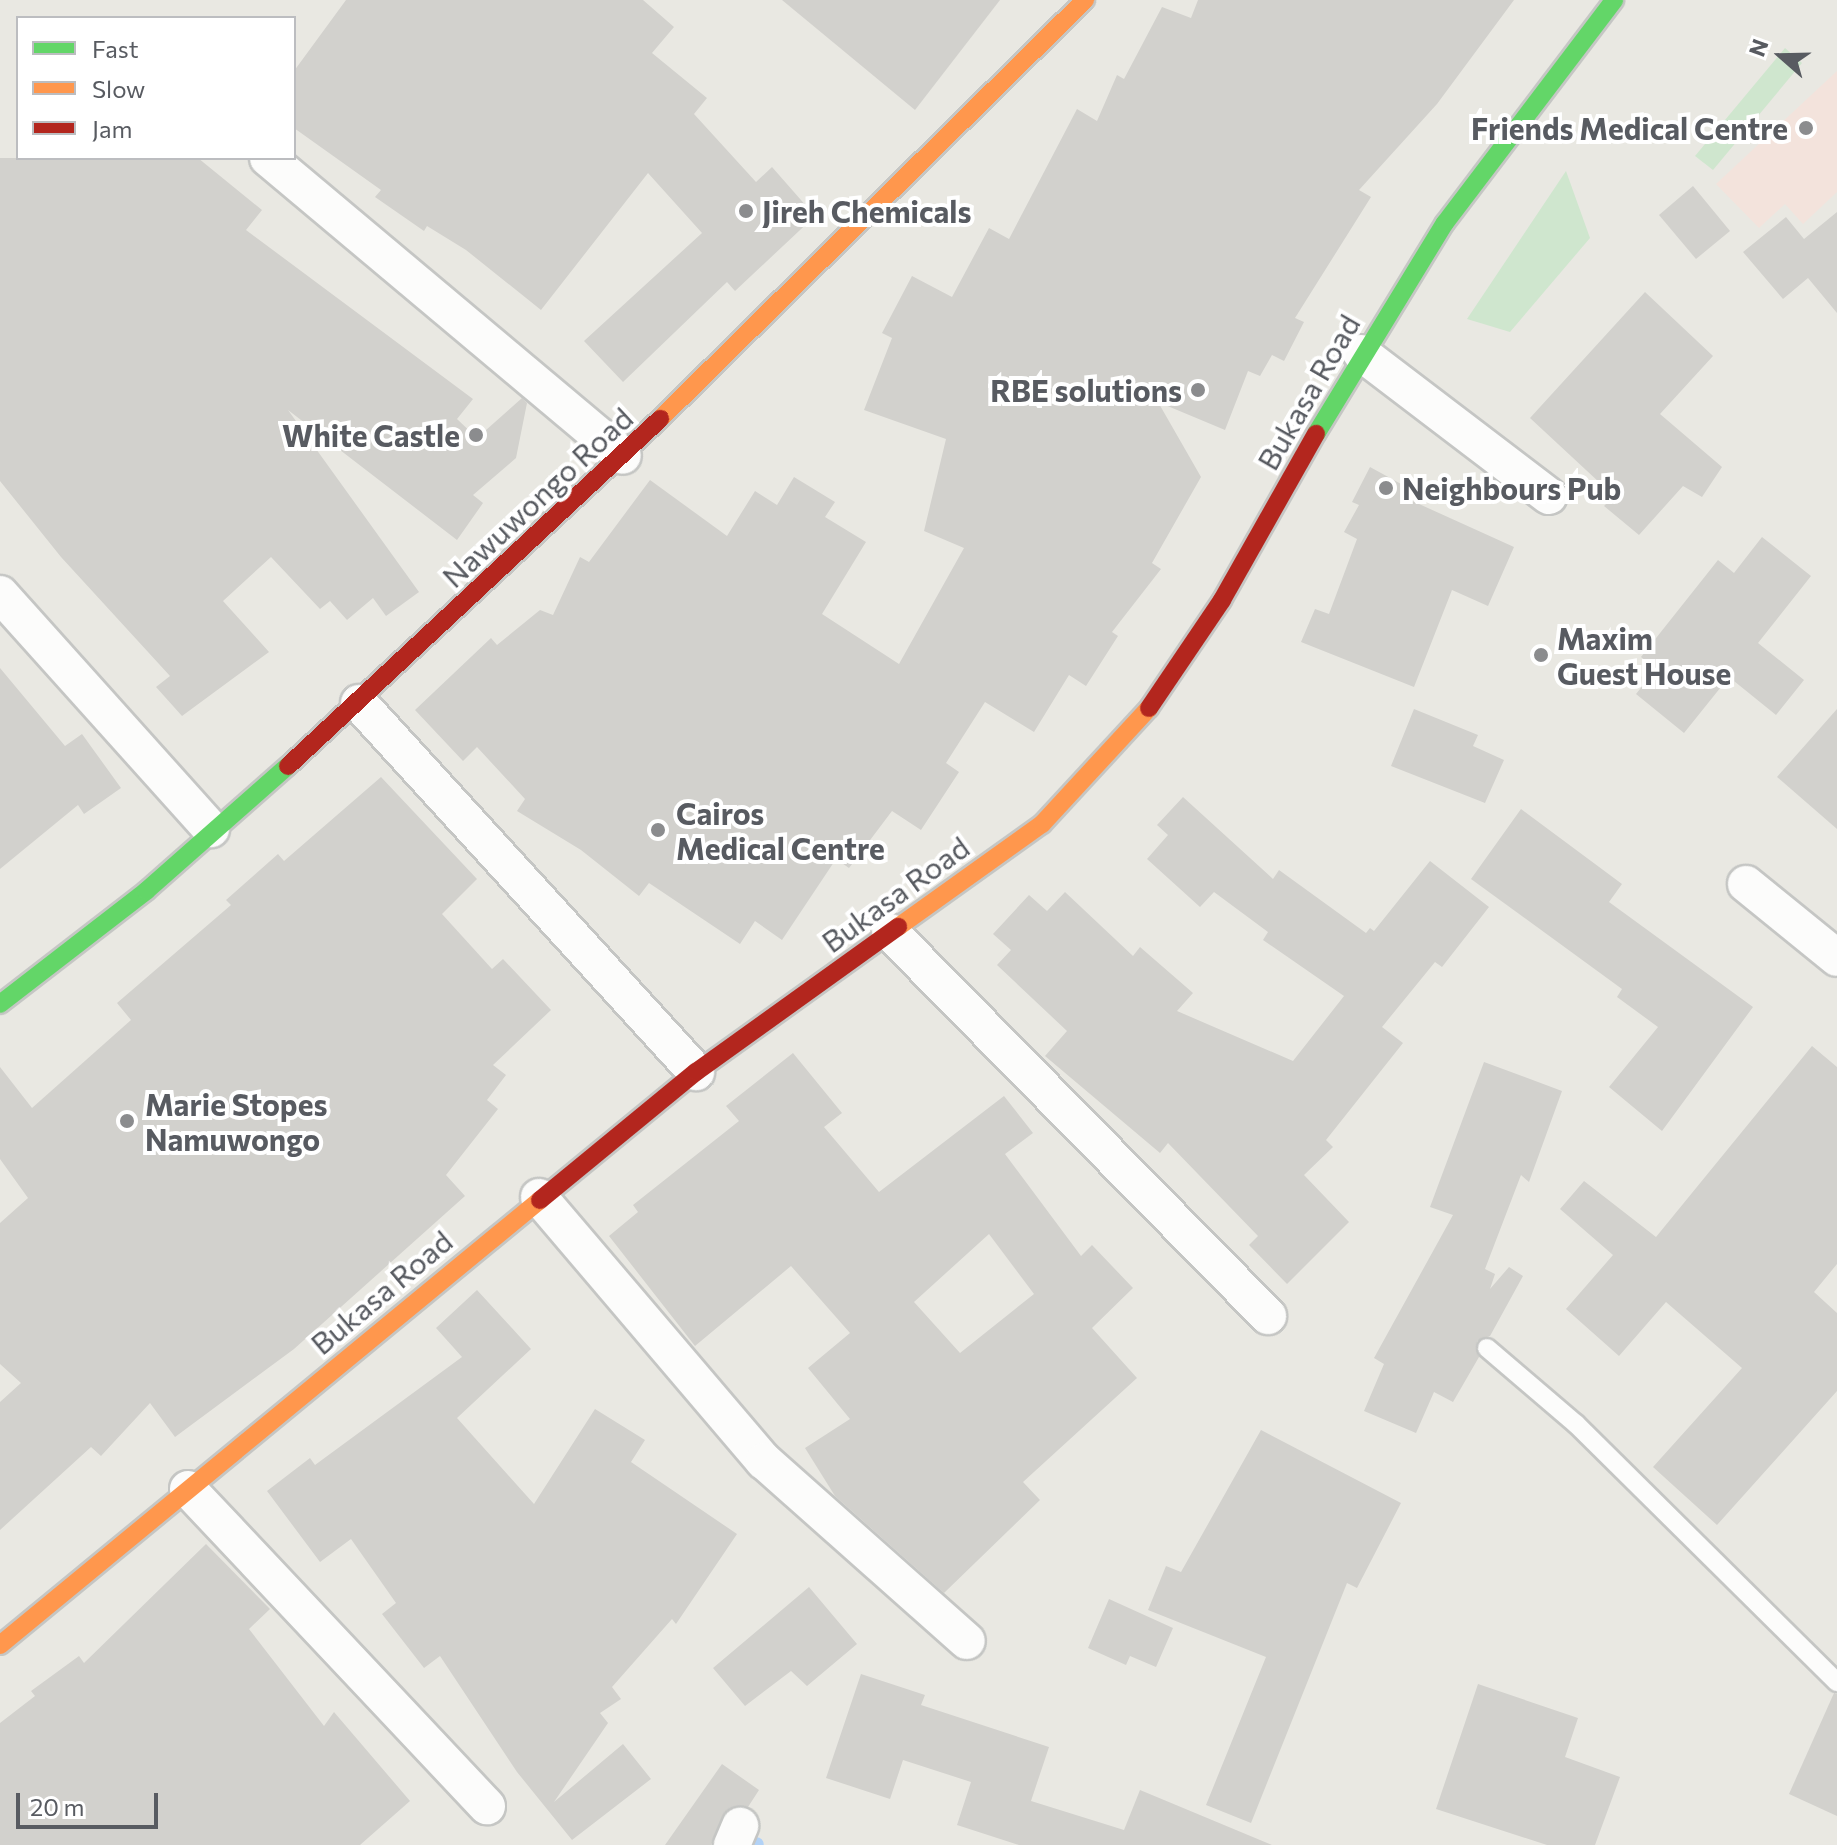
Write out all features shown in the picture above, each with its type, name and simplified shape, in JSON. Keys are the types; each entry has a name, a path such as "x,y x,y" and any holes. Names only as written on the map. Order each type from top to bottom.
{"street":[{"name":"Nawuwongo Road","path":"0,1004 146,891 211,829 359,703 623,456 1085,0"},
{"name":"Bukasa Road","path":"0,1645 539,1197 696,1072 1042,824 1135,728 1222,600 1361,353 1445,223 1614,0"},
{"path":"270,160 623,456"},
{"path":"1361,353 1549,496"},
{"path":"0,594 211,829"},
{"path":"359,703 696,1072"},
{"path":"1746,884 1837,958"},
{"path":"890,932 1268,1316"},
{"path":"539,1197 764,1461 967,1641"},
{"path":"188,1489 487,1806"}],"lane":[{"path":"1487,1348 1576,1424 1837,1682"}],"shaded area":[{"name":"Friends Medical Centre","path":"1837,71 1837,192 1803,224 1785,204 1759,228 1716,184"}],"green space":[{"path":"1785,48 1802,63 1713,170 1695,156"},
{"path":"1566,171 1590,238 1510,332 1467,319"}],"building":[{"path":"346,0 643,0 674,27 652,53 707,98 694,114 756,182 772,167 815,216 735,291 727,282 623,382 584,341 702,233 648,173 541,310 466,250 427,226 424,231 375,197 381,190 296,129 296,68"},
{"path":"782,0 1000,0 915,110"},
{"path":"1198,0 1514,0 1437,104 1359,190 1371,197 1295,318 1304,322 1284,361 1272,355 1260,376 1248,371 1225,430 1158,402 1201,477 1152,563 1161,569 1112,632 1118,636 1086,686 1069,675 1034,732 985,702 946,763 959,772 921,830 892,811 849,868 836,859 782,940 755,921 740,944 649,883 639,896 581,850 517,811 525,799 477,747 463,761 415,710 491,638 497,645 540,610 553,615 580,557 589,562 650,480 727,536 755,491 777,505 794,477 835,502 825,517 866,542 822,614 899,664 964,548 924,531 946,439 864,410 892,338 882,333 912,276 952,297 989,228 1009,239 1077,109 1097,121 1117,75 1124,79 1162,7 1191,18"},
{"path":"0,158 200,160 262,210 246,230 473,399 457,419 477,438 522,398 527,403 516,458 473,495 483,503 457,540 288,410 419,592 386,616 373,598 347,620 330,601 320,609 271,557 223,601 269,652 182,716 156,687 170,676 61,557 0,481"},
{"path":"1693,186 1730,231 1696,259 1659,215"},
{"path":"1837,212 1837,313 1808,278 1783,299 1743,252 1786,217 1804,239"},
{"path":"1645,292 1713,356 1660,414 1722,467 1702,497 1683,486 1639,535 1604,506 1614,496 1530,418"},
{"path":"1370,467 1412,490 1408,499 1514,547 1488,606 1452,590 1414,687 1301,642 1315,609 1329,614 1357,539 1344,532 1359,505 1352,502"},
{"path":"1762,537 1811,576 1758,643 1804,680 1776,715 1729,677 1684,733 1636,694 1656,669 1641,657 1718,560 1734,573"},
{"path":"0,668 65,746 82,734 121,788 84,814 78,805 0,869"},
{"path":"1414,709 1478,735 1473,746 1504,760 1485,803 1391,766"},
{"path":"1837,709 1837,829 1777,777"},
{"path":"381,777 477,879 442,914 492,969 503,959 551,1010 493,1065 506,1075 487,1100 498,1109 446,1175 465,1196 294,1349 175,1437 150,1403 101,1456 91,1447 0,1530 0,1402 21,1383 0,1364 0,1223 28,1198 0,1159 0,1067 32,1108 131,1020 117,1003 231,905 226,900 278,854 284,861"},
{"path":"1183,797 1273,879 1279,870 1366,933 1370,928 1374,931 1430,861 1489,907 1442,967 1435,962 1382,1027 1403,1043 1326,1140 1333,1147 1304,1175 1349,1222 1287,1284 1249,1245 1258,1236 1168,1143 1160,1153 1045,1056 1067,1031 997,965 1011,950 993,934 1029,895 1047,911 1065,892 1133,956 1140,947 1193,993 1177,1011 1293,1061 1344,996 1263,940 1268,932 1214,892 1200,907 1147,859 1168,835 1157,825"},
{"path":"1521,809 1622,884 1609,902 1753,1007 1662,1131 1609,1087 1658,1027 1617,997 1622,989 1471,879"},
{"path":"1812,1046 1837,1067 1837,1264 1814,1292 1837,1313 1837,1391 1717,1525 1653,1467 1742,1368 1666,1302 1619,1356 1566,1309 1613,1255 1560,1209 1584,1181 1656,1237"},
{"path":"793,1053 842,1113 824,1127 879,1192 1004,1096 1033,1133 1005,1154 1081,1256 1092,1245 1133,1288 1092,1328 1137,1378 1023,1482 1040,1500 944,1593 835,1496 805,1448 850,1419 808,1368 850,1333 791,1266 695,1346 609,1236 638,1212 633,1205 739,1121 726,1106","holes":["989,1234 1034,1294 960,1353 914,1302"]},
{"path":"1484,1062 1562,1091 1529,1182 1521,1175 1485,1269 1495,1274 1490,1289 1509,1267 1523,1276 1490,1336 1477,1341 1479,1357 1453,1402 1434,1392 1416,1433 1364,1411 1384,1364 1374,1358 1453,1215 1430,1207"},
{"path":"477,1290 531,1349 457,1418 534,1504 595,1409 645,1440 631,1462 737,1534 676,1624 672,1619 612,1687 621,1699 600,1713 608,1723 554,1802 623,1744 651,1779 572,1840 517,1772 440,1656 424,1668 382,1614 396,1603 351,1539 320,1562 267,1491 310,1458 315,1465 462,1357 436,1328"},
{"path":"1261,1430 1401,1503 1357,1588 1347,1583 1251,1823 1206,1805 1266,1657 1148,1610 1166,1566 1181,1572"},
{"path":"206,1544 270,1609 249,1629 324,1726 334,1712 410,1801 360,1845 0,1845 0,1723 35,1696 31,1691 79,1656 84,1663"},
{"path":"809,1587 857,1644 807,1686 791,1671 745,1706 713,1668"},
{"path":"1109,1599 1173,1628 1156,1667 1130,1656 1126,1665 1088,1648"},
{"path":"861,1674 925,1695 921,1705 1049,1747 1031,1801 1124,1830 1140,1790 1272,1845 1019,1845 957,1825 971,1782 903,1760 890,1799 826,1778"},
{"path":"1478,1684 1578,1718 1565,1757 1620,1777 1595,1845 1547,1845 1436,1809"},
{"path":"1834,1693 1837,1694 1837,1816 1789,1794"},
{"path":"722,1764 759,1790 748,1807 727,1810 711,1845 665,1845"}],"traffic: fast":[{"path":"1316,434 1445,223 1614,0"},
{"path":"0,1004 146,891 288,766"}],"traffic: slow":[{"path":"660,419 1085,0"},
{"path":"898,927 1042,824 1149,708"},
{"path":"0,1645 540,1200"}],"traffic: jam":[{"path":"288,766 660,419"},
{"path":"1149,708 1222,600 1316,434"},
{"path":"540,1200 696,1072 898,927"}],"place":[{"name":"Friends Medical Centre","path":"1806,128"},
{"name":"Jireh Chemicals","path":"746,211"},
{"name":"RBE solutions","path":"1198,390"},
{"name":"White Castle","path":"476,435"},
{"name":"Neighbours Pub","path":"1386,488"},
{"name":"Maxim Guest House","path":"1541,655"},
{"name":"Cairos Medical Centre","path":"658,830"},
{"name":"Marie Stopes Namuwongo","path":"127,1121"}]}
